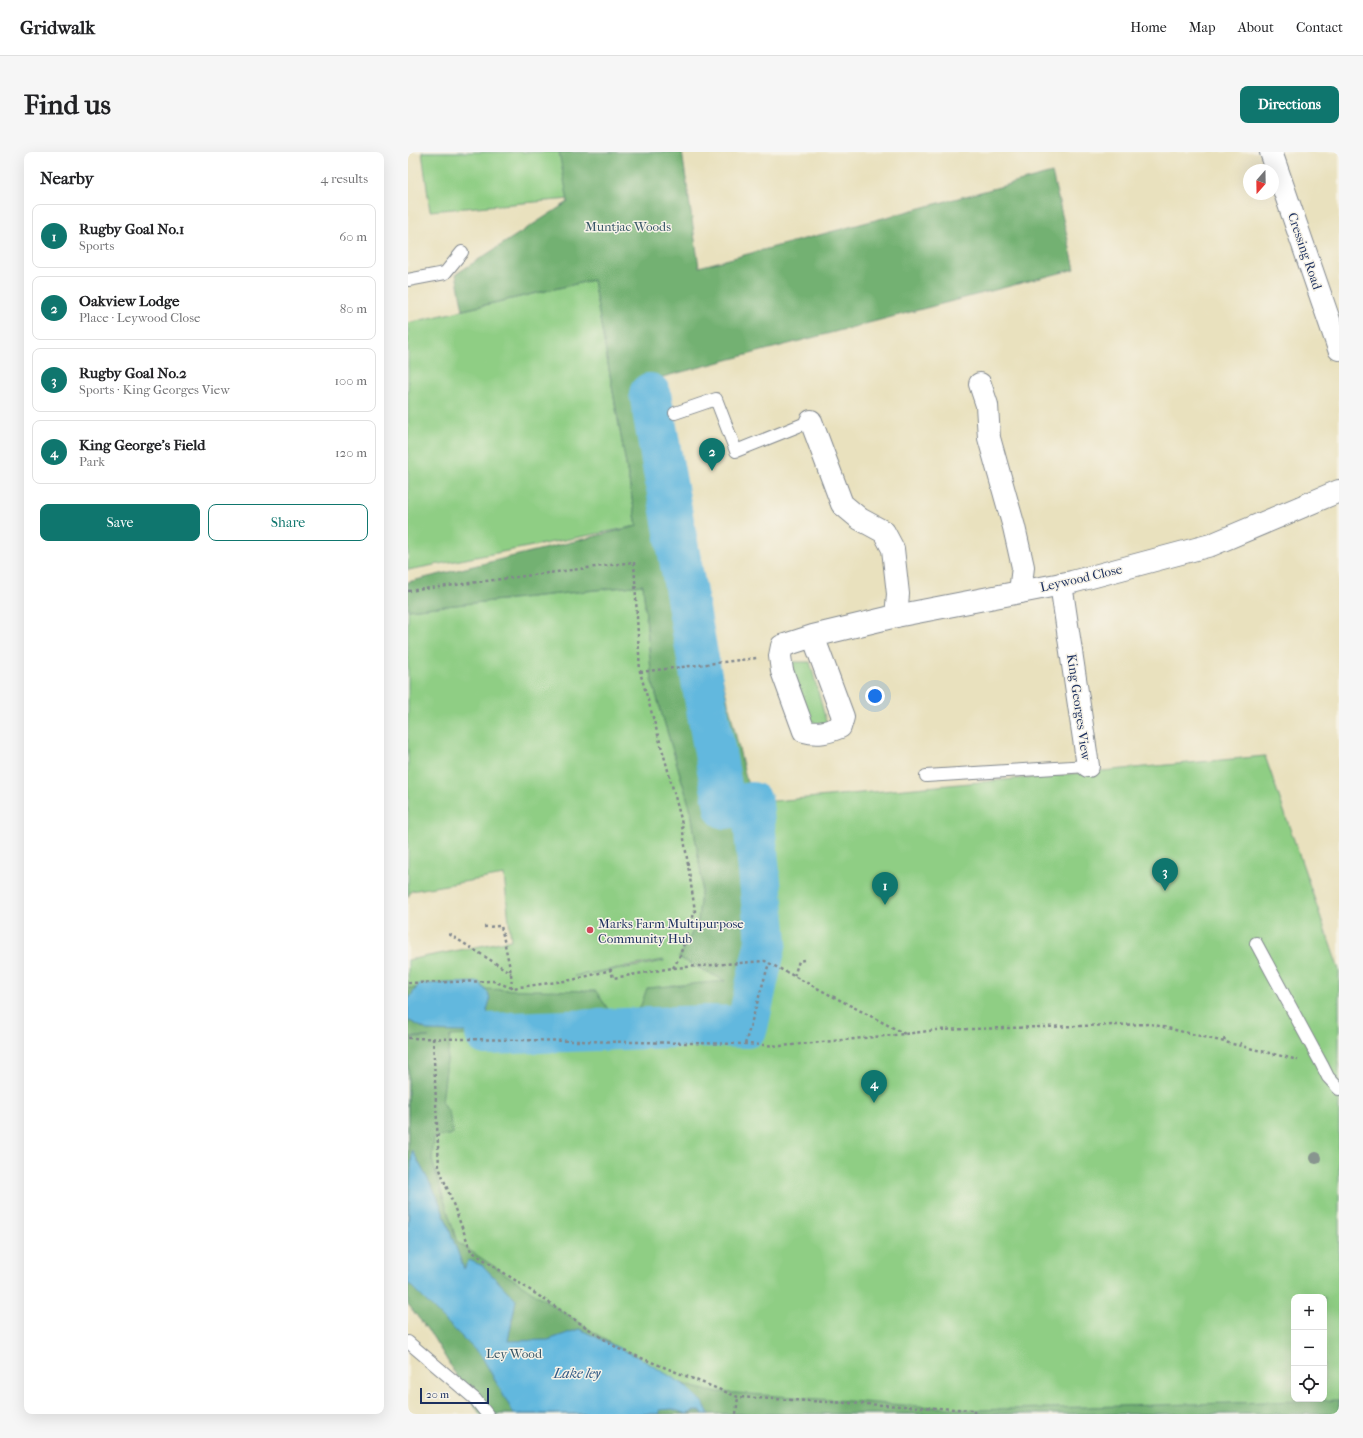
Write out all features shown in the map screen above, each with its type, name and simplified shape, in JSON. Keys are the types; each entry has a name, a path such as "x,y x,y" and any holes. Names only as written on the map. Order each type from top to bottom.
{"street":[{"name":"Cressing Road","path":"1271,152 1339,349"},
{"path":"980,384 987,405 989,438 1014,527 1023,567 1020,592"},
{"path":"811,421 842,504 860,519 884,532 893,549 898,594 896,616"},
{"name":"Leywood Close","path":"780,656 782,646 813,636 896,616 1061,584 1211,545 1339,491"},
{"name":"King Georges View","path":"1061,584 1088,766"},
{"path":"780,656 782,671 804,731 813,734 828,732 840,727 843,717 813,636"}],"lane":[{"path":"408,280 445,273 462,252"},
{"path":"675,413 716,399 736,451 811,421"},
{"name":"King Georges View","path":"926,776 1088,766"},
{"path":"1256,943 1328,1077 1339,1089"},
{"path":"408,1342 474,1400 487,1414"}],"path":[{"path":"408,591 634,562 640,672 681,818 695,911 679,958 673,968"},
{"path":"640,672 780,656"},
{"path":"484,927 501,926 512,973 512,988"},
{"path":"449,934 512,973"},
{"path":"794,976 799,961 804,960"},
{"path":"408,983 493,981 512,988 572,980 611,970 613,978 673,968 765,961 905,1034"},
{"path":"745,1044 769,963"},
{"path":"408,1038 745,1044 781,1046 936,1030 1151,1024 1322,1065"},
{"path":"1224,1042 1225,1037"},
{"path":"433,1038 439,1167 471,1251 619,1349 738,1396 974,1412"},
{"path":"1240,1045 1242,1041"},
{"path":"736,1414 738,1396"}],"green space":[{"path":"422,152 562,152 570,199 430,211"},
{"name":"Muntjac Woods","path":"559,152 682,152 699,267 1052,173 1075,269 651,380 752,803 766,941 742,1025 450,1036 442,1103 449,1112 453,1134 434,1138 432,1160 457,1242 619,1349 683,1384 708,1391 974,1410 1291,1401 1327,1402 1327,1400 1339,1400 1339,1414 480,1414 433,1337 408,1304 408,1051 411,1038 429,1037 408,1037 408,988 596,991 610,1012 635,1013 641,1005 647,988 725,981 679,958 698,921 702,881 691,811 652,681 643,585 408,610 408,582 637,526 593,280 463,310 456,274 568,202"},
{"path":"593,280 637,526 408,570 408,323"},
{"name":"Ley Wood","path":"643,585 652,681 691,811 702,881 698,921 679,958 765,946 765,893 752,803 1265,756 1339,970 1339,1414 480,1414 433,1337 408,1304 408,960 511,940 504,875 411,891 408,897 408,610","holes":["664,960 639,966 574,976"]},
{"path":"788,662 810,662 827,725 812,726"}],"water":[{"path":"479,982 488,993 490,1000 487,1010 491,1028 485,1031 486,1034 473,1032 429,1031 408,1020 408,1000 419,984"},
{"name":"Lake ley","path":"412,1150 437,1196 464,1269 469,1260 483,1266 516,1300 508,1341 548,1340 579,1329 638,1357 683,1384 703,1402 709,1414 694,1411 687,1414 672,1409 659,1410 660,1414 514,1414 482,1357 408,1283 408,1225"}],"waterway":[{"path":"486,1034 707,1026 747,1027 766,941 752,803 725,808 650,394"}],"place":[{"name":"Oakview Lodge","path":"712,471"},
{"name":"Rugby Goal No.2","path":"1165,891"},
{"name":"Rugby Goal No.1","path":"885,905"},
{"name":"Marks Farm Multipurpose Community Hub","path":"590,930"},
{"name":"King George's Field","path":"874,1103"}]}
